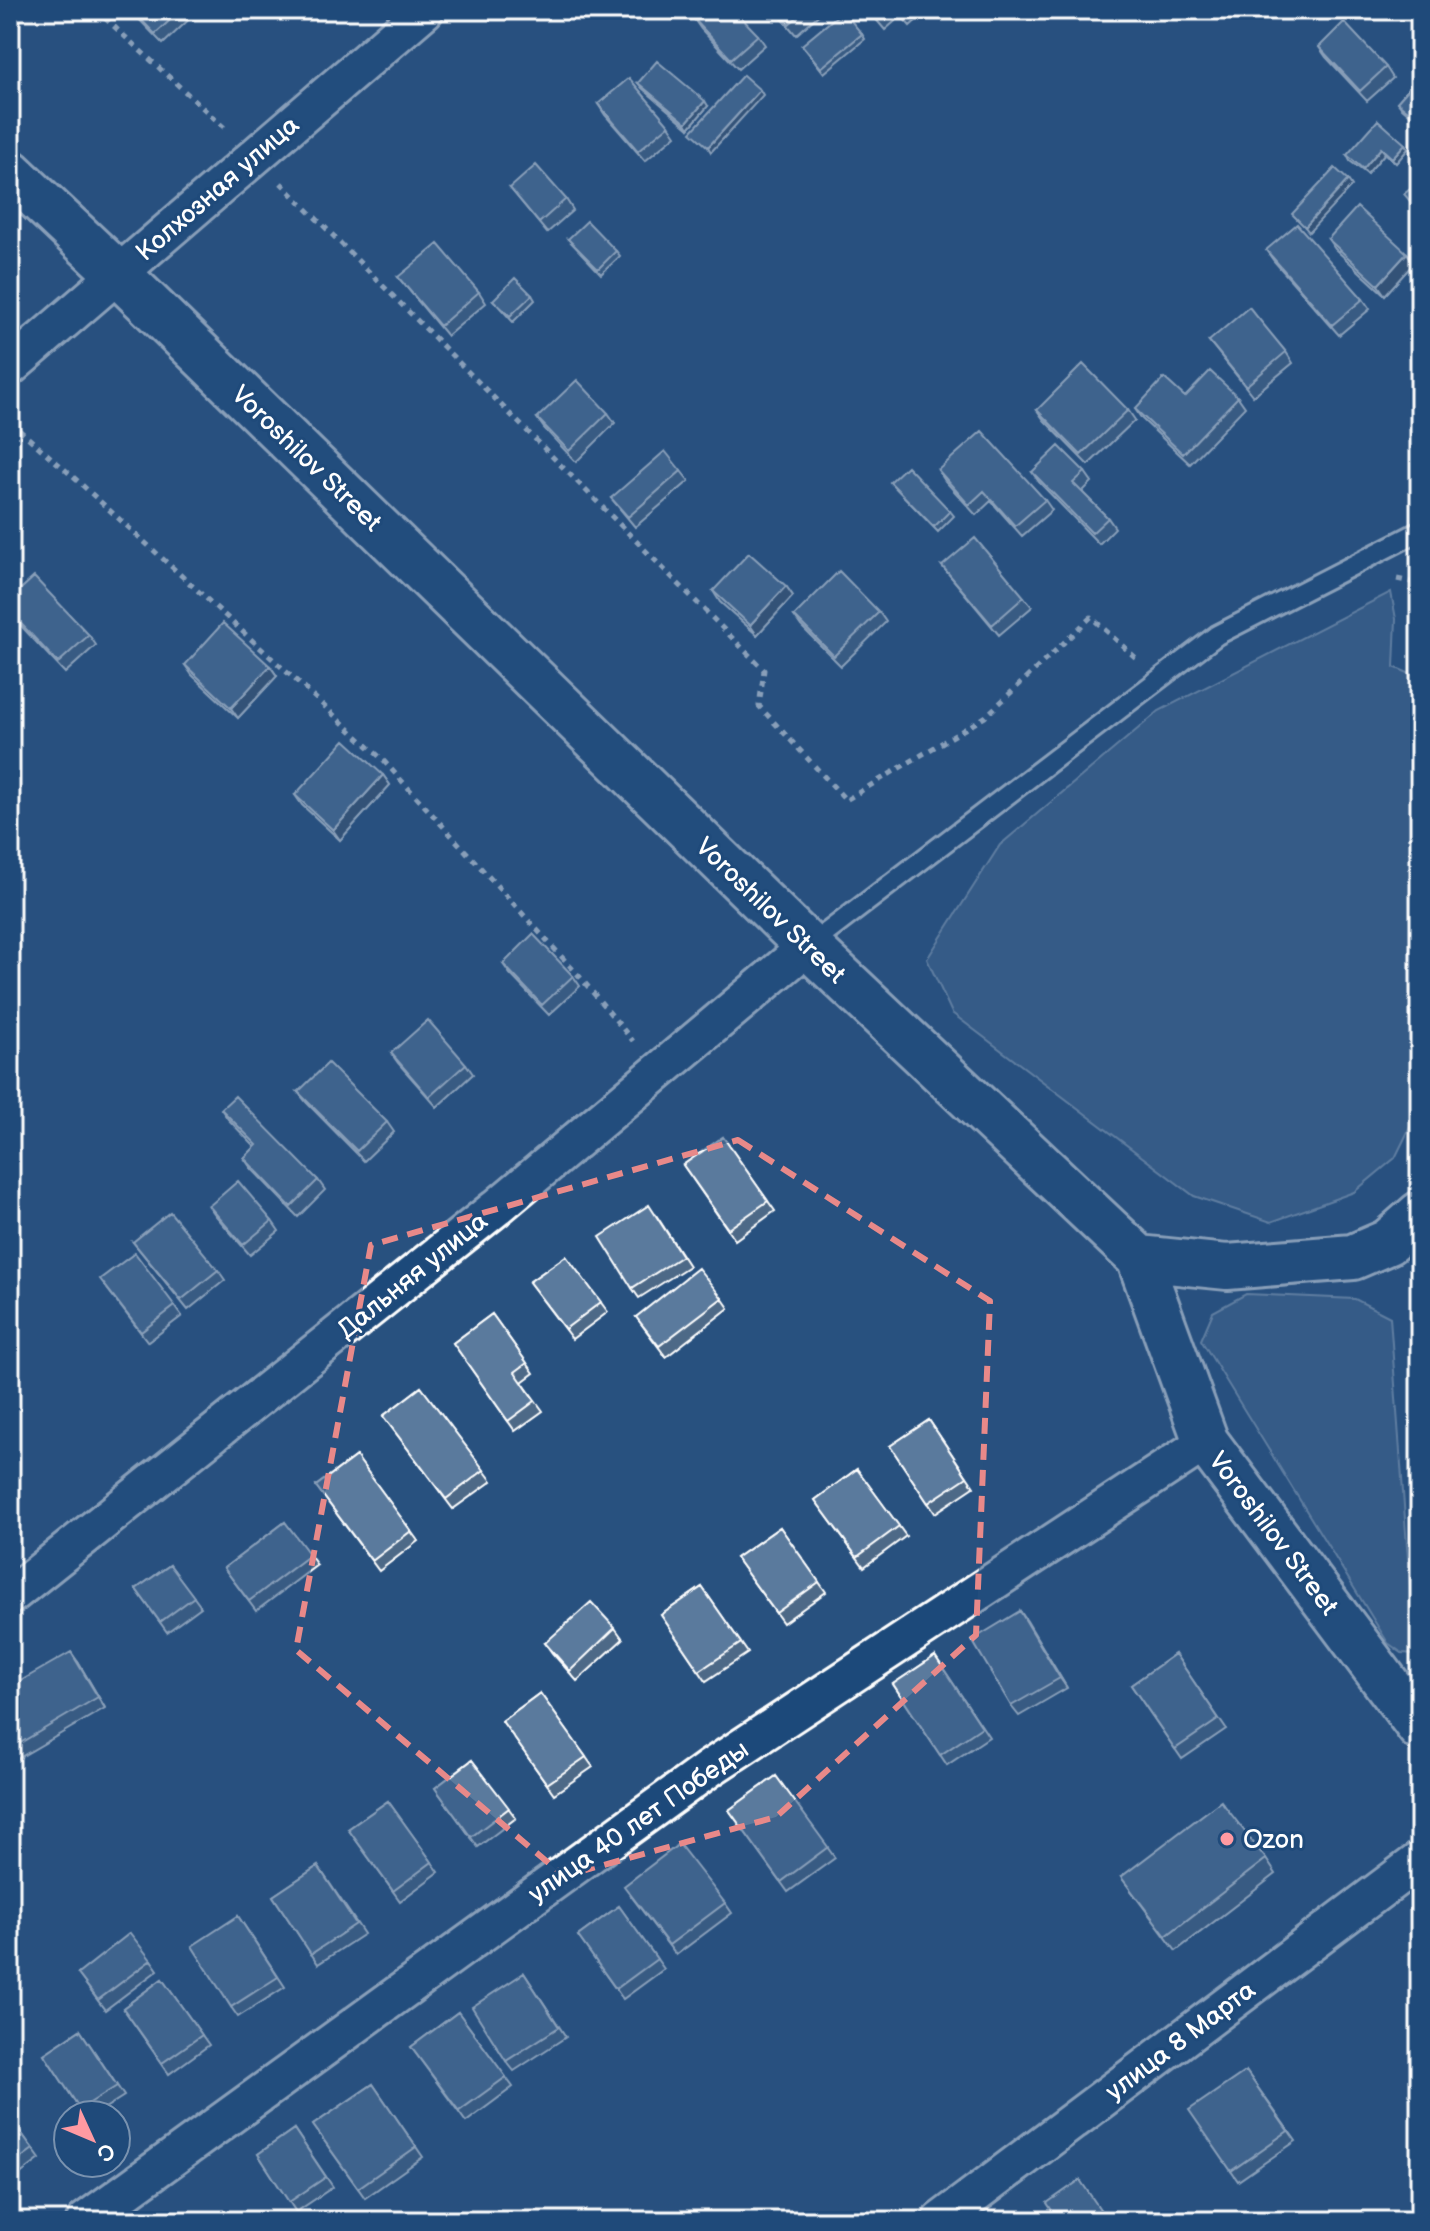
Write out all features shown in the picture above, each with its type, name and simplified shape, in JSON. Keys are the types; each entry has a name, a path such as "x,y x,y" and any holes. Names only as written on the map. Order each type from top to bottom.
{"main road":[{"name":"Voroshilov Street","path":"10,172 808,946 1139,1258 1206,1442 1420,1728"},
{"path":"1139,1258 1227,1267 1353,1257 1388,1242 1420,1214"}],"street":[{"name":"Колхозная улица","path":"10,367 425,10"},
{"name":"Дальняя улица","path":"10,1596 496,1208 808,946"},
{"name":"улица 40 лет Победы","path":"85,2221 710,1768 1206,1442"},
{"name":"улица 8 Марта","path":"940,2221 1420,1860"}],"lane":[{"path":"808,946 1217,635 1420,531"}],"path":[{"path":"96,10 254,156 764,670 759,706 846,800 985,717 1091,617 1159,679"},
{"path":"10,422 381,758 580,977 659,1072"},
{"path":"1391,578 1420,584"}],"highlighted area":[{"path":"738,1140 990,1301 976,1635 776,1817 564,1876 296,1650 371,1245"}],"shaded area":[{"path":"1391,592 1396,619 1394,667 1420,678 1420,1107 1395,1158 1354,1192 1271,1222 1194,1196 952,1013 927,959 1000,845 1159,711"},
{"path":"1246,1294 1355,1299 1390,1317 1415,1654 1402,1653 1388,1643 1201,1340 1213,1312"}],"building":[{"path":"132,10 181,10 155,34"},
{"path":"704,10 734,10 758,35 731,59 694,19"},
{"path":"777,10 806,10 789,24"},
{"path":"869,10 889,10 878,20"},
{"path":"843,11 862,34 821,68 802,45"},
{"path":"1344,22 1386,67 1360,91 1319,47"},
{"path":"657,61 705,101 686,123 638,83"},
{"path":"743,75 760,90 708,147 691,132"},
{"path":"1420,76 1420,106 1413,115 1397,102"},
{"path":"629,78 669,125 638,151 598,104"},
{"path":"1378,120 1405,144 1392,158 1381,148 1363,169 1347,155"},
{"path":"536,165 566,199 539,223 510,188"},
{"path":"1335,168 1348,180 1305,227 1292,214"},
{"path":"1420,181 1420,213 1404,194"},
{"path":"1357,207 1407,253 1378,285 1328,239"},
{"path":"587,221 616,251 598,269 568,239"},
{"path":"1297,224 1363,299 1332,325 1266,250"},
{"path":"438,244 479,292 440,326 398,277"},
{"path":"515,278 532,295 510,316 493,300"},
{"path":"1249,307 1286,352 1246,386 1209,341"},
{"path":"1083,364 1128,410 1081,455 1037,410"},
{"path":"1210,371 1238,397 1183,454 1135,409 1164,378 1185,397"},
{"path":"577,380 608,413 569,451 537,418"},
{"path":"982,431 1045,500 1015,526 984,491 969,505 938,470"},
{"path":"1059,446 1085,472 1073,483 1108,518 1092,533 1032,472"},
{"path":"665,451 681,471 628,517 611,498"},
{"path":"907,466 950,511 934,527 890,482"},
{"path":"975,538 1024,597 992,625 942,566"},
{"path":"749,553 786,586 750,625 713,591"},
{"path":"839,571 879,612 834,656 794,616"},
{"path":"34,577 89,635 58,663 10,612 10,599"},
{"path":"223,623 270,666 231,708 185,665"},
{"path":"345,740 383,775 333,830 295,795"},
{"path":"533,934 573,976 542,1005 503,964"},
{"path":"428,1020 466,1064 429,1097 391,1053"},
{"path":"328,1063 387,1122 357,1151 298,1092"},
{"path":"235,1096 318,1180 291,1207 244,1158 257,1145 221,1109"},
{"path":"723,1137 768,1201 728,1229 683,1165"},
{"path":"238,1181 272,1221 243,1245 209,1206"},
{"path":"649,1205 682,1256 632,1288 600,1237"},
{"path":"170,1212 218,1270 181,1300 133,1242"},
{"path":"135,1253 175,1306 141,1332 100,1279"},
{"path":"566,1256 601,1302 565,1329 529,1282"},
{"path":"698,1268 722,1298 659,1346 636,1317"},
{"path":"492,1314 527,1363 515,1372 535,1401 508,1421 453,1343"},
{"path":"421,1387 484,1470 446,1499 383,1416"},
{"path":"929,1420 967,1477 928,1503 890,1446"},
{"path":"356,1456 411,1531 372,1561 316,1486"},
{"path":"857,1469 899,1526 857,1557 815,1500"},
{"path":"285,1522 310,1555 249,1601 224,1568"},
{"path":"780,1527 819,1582 776,1613 736,1558"},
{"path":"170,1565 194,1597 160,1622 136,1589"},
{"path":"702,1587 741,1643 699,1671 661,1615"},
{"path":"591,1602 615,1628 570,1671 545,1643"},
{"path":"1020,1611 1060,1678 1011,1706 972,1640"},
{"path":"71,1652 98,1697 10,1749 10,1687"},
{"path":"1175,1654 1219,1719 1175,1749 1131,1685"},
{"path":"935,1656 982,1727 940,1755 893,1684"},
{"path":"540,1693 586,1757 547,1784 502,1721"},
{"path":"472,1760 509,1808 471,1837 435,1788"},
{"path":"776,1776 828,1847 781,1882 729,1810"},
{"path":"388,1801 432,1862 393,1891 348,1829"},
{"path":"1221,1801 1266,1859 1166,1936 1121,1877"},
{"path":"679,1844 725,1903 669,1945 624,1886"},
{"path":"318,1866 356,1924 311,1954 273,1896"},
{"path":"619,1906 657,1959 616,1989 578,1936"},
{"path":"238,1916 278,1977 231,2007 192,1946"},
{"path":"130,1933 151,1960 98,2000 78,1974"},
{"path":"524,1973 559,2027 506,2061 472,2007"},
{"path":"162,1979 202,2035 162,2063 123,2008"},
{"path":"458,2012 506,2077 459,2111 411,2047"},
{"path":"80,2030 117,2086 96,2099 73,2099 44,2054"},
{"path":"1246,2071 1288,2131 1231,2171 1189,2110"},
{"path":"373,2084 416,2147 358,2188 313,2125"},
{"path":"10,2117 33,2149 10,2166"},
{"path":"294,2129 326,2177 289,2202 258,2154"},
{"path":"1080,2180 1108,2221 1059,2221 1047,2203"}],"place":[{"name":"Ozon","path":"1227,1839"}]}
